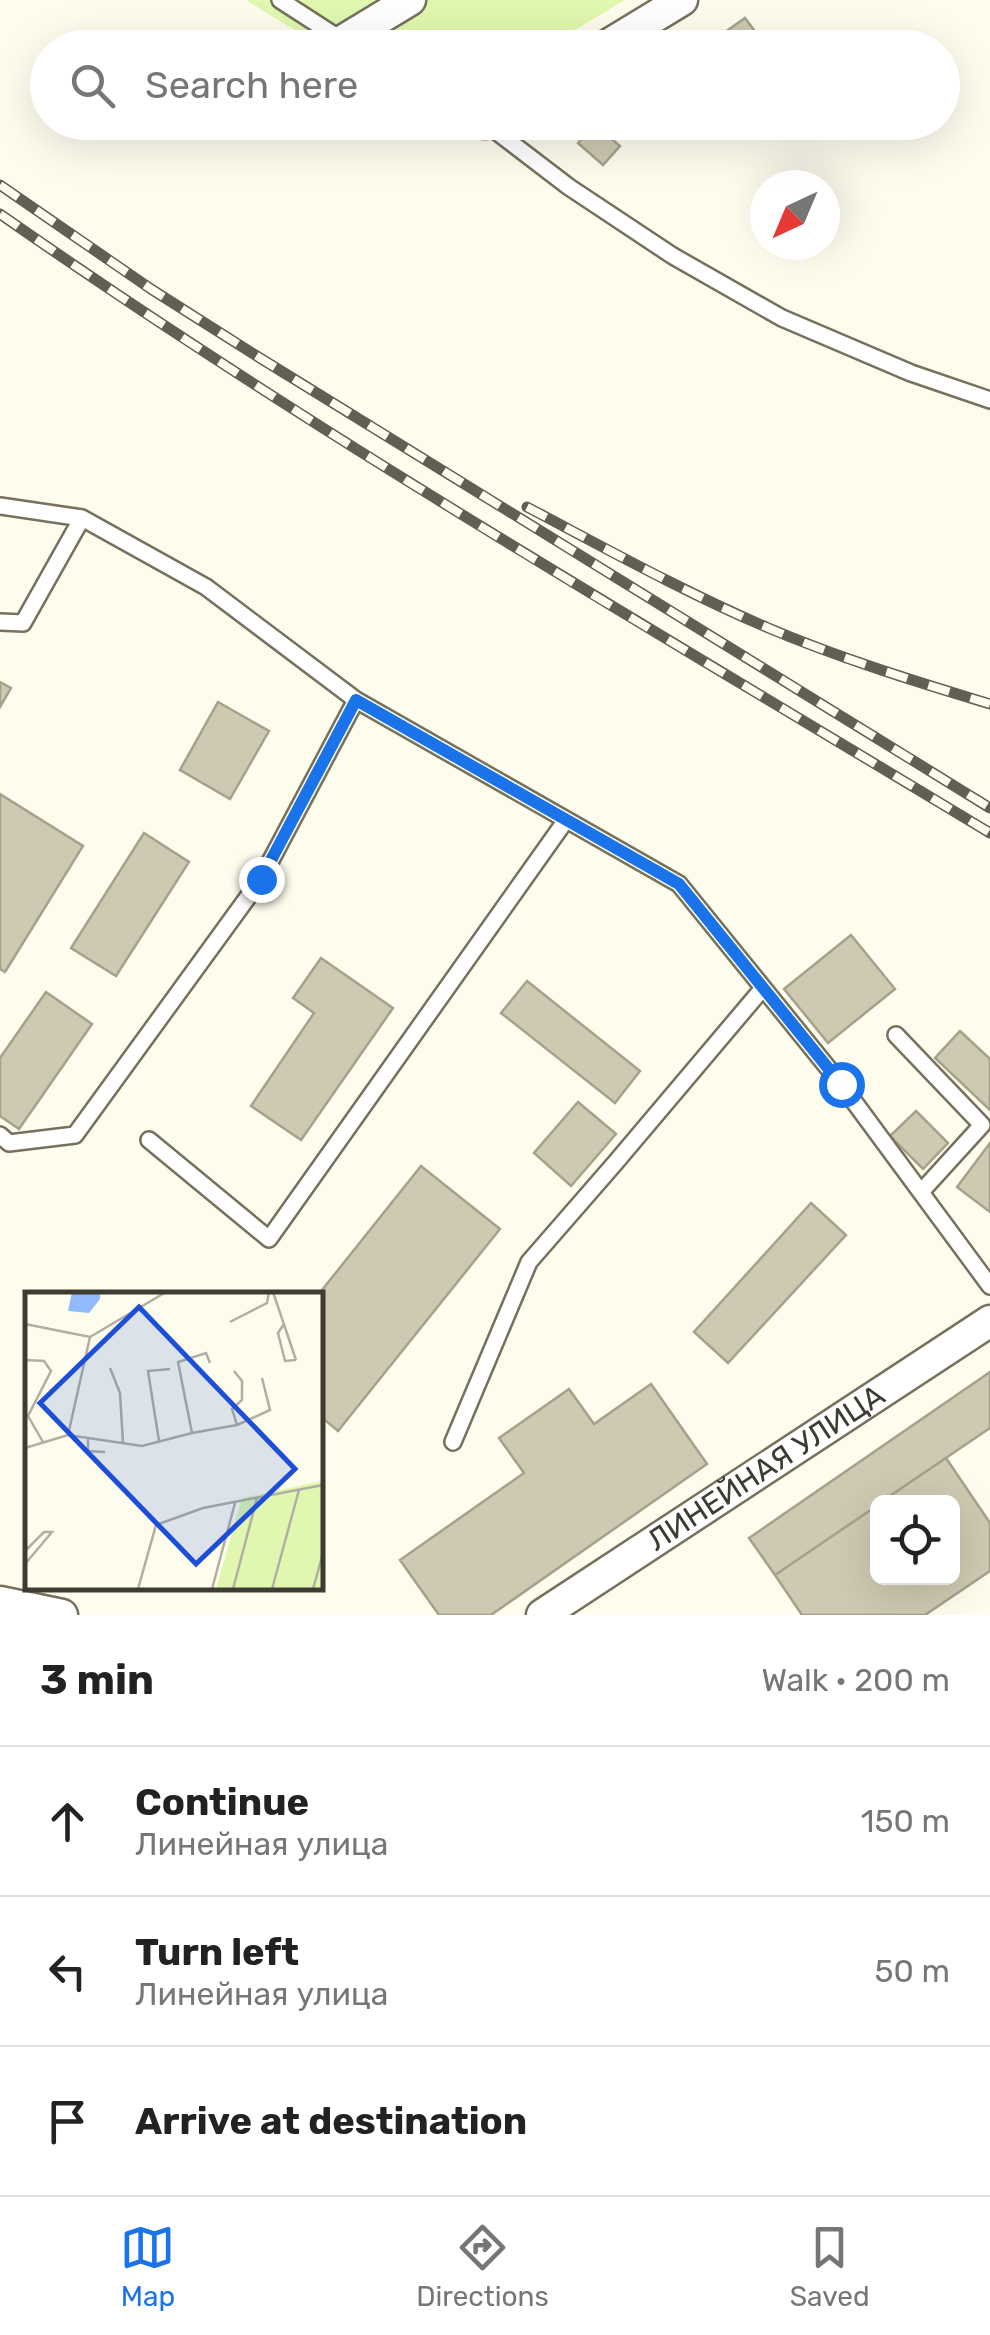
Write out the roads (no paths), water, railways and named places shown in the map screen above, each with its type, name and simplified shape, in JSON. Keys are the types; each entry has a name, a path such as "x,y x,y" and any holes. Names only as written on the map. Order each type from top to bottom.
{"street":[{"path":"368,30 410,0"},
{"path":"633,30 682,0"},
{"name":"ЛИНЕЙНАЯ УЛИЦА","path":"542,1615 990,1320"},
{"path":"0,1602 62,1615"}],"lane":[{"path":"280,0 326,30"},
{"path":"507,140 570,188 673,256 782,318 990,400"},
{"path":"0,506 82,518 206,587 356,700 679,884 841,1084 990,1286"},
{"path":"0,622 23,623 82,518"},
{"path":"0,1135 9,1143 75,1135 261,879 356,700"},
{"path":"149,1140 269,1238 566,820"},
{"path":"454,1442 528,1262 763,988"},
{"path":"896,1035 982,1125 921,1192"}],"railway":[{"path":"0,185 260,358 990,808"},
{"path":"0,214 242,377 366,455 990,833"},
{"path":"527,507 766,627 849,659 990,704"}]}
